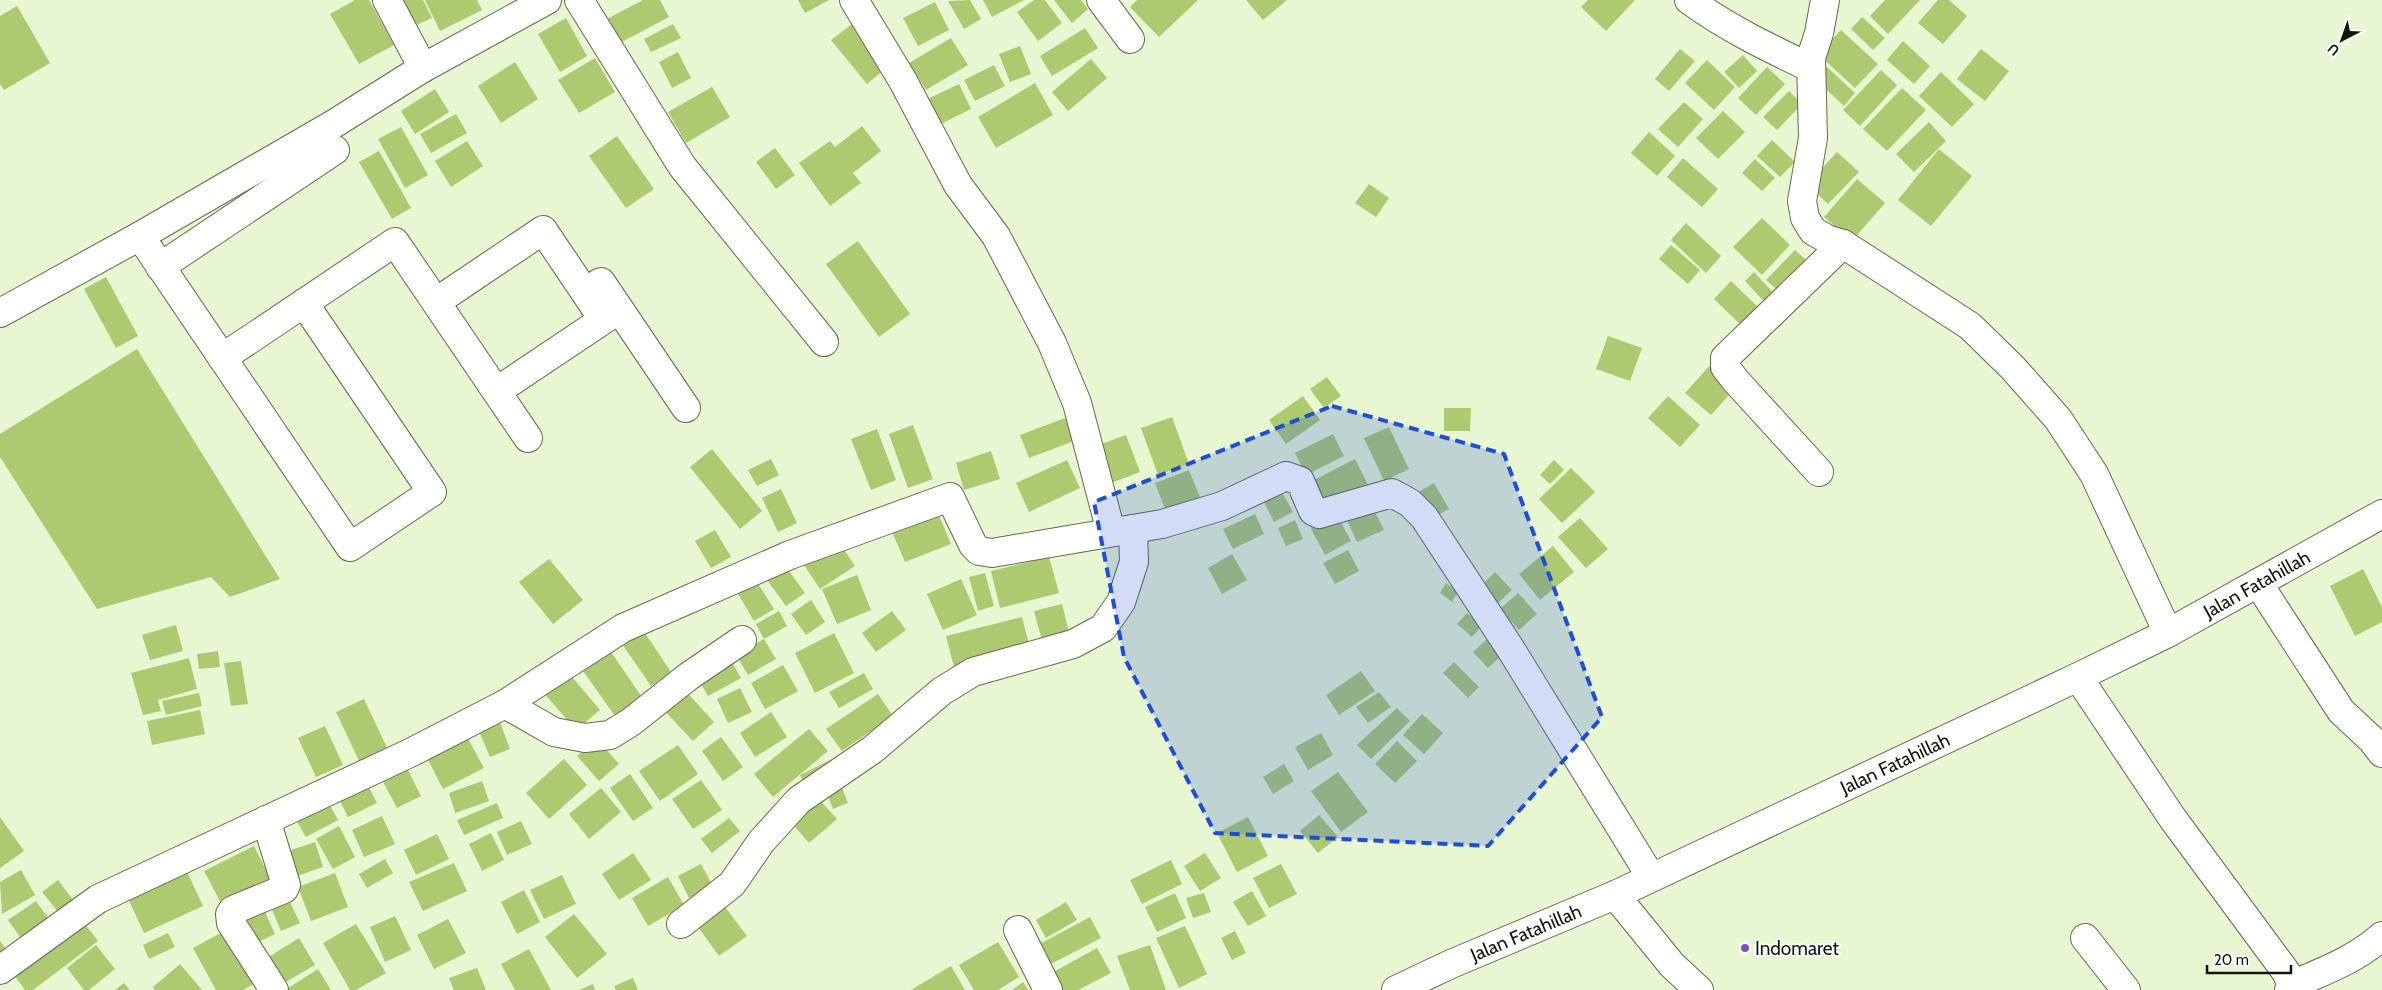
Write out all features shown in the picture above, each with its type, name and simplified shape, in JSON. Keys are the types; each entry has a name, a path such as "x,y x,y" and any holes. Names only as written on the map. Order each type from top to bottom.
{"street":[{"path":"387,0 423,68"},
{"path":"0,313 140,236 332,124 423,68 547,0"},
{"path":"579,0 682,166 824,342"},
{"path":"681,924 732,884 761,842 799,800 872,750 942,691 973,672 1073,644 1103,628 1121,602 1134,562 1077,403 1052,343 996,236 958,185 903,81 854,0"},
{"path":"1101,0 1130,39"},
{"path":"1689,0 1708,14 1765,46 1811,68"},
{"path":"1825,0 1811,68 1813,138 1802,201 1805,218 1813,231 1843,244 1970,326 2013,368 2058,419 2094,474 2168,633"},
{"path":"160,267 335,150"},
{"path":"436,302 543,230 585,292 611,314 686,408"},
{"path":"140,236 350,547 432,492 304,303"},
{"path":"222,358 396,242 528,438"},
{"path":"1819,472 1736,381 1725,367 1725,358 1843,244"},
{"path":"497,391 611,314"},
{"path":"0,970 98,898 412,752 505,704 624,628 790,555 950,496 973,545 983,552 992,553 1162,524 1222,506 1286,476 1300,480 1313,511 1319,514 1392,493 1410,503 1424,517 1510,648 1651,877"},
{"name":"Jalan Fatahillah","path":"1396,990 1451,964 1615,895 2078,677 2168,633 2382,514"},
{"path":"2258,583 2341,711 2372,740 2382,753"},
{"path":"505,704 554,732 585,738 610,735 631,722 689,676 742,640"},
{"path":"2078,677 2173,819 2286,972 2290,987 2340,965 2368,948 2382,936"},
{"path":"266,820 287,883 284,889 233,910 230,918 231,923 274,990"},
{"path":"1615,895 1672,965 1699,990"},
{"path":"1018,930 1048,990"},
{"path":"2085,938 2126,990"}],"highlighted area":[{"path":"1332,406 1504,454 1602,717 1488,846 1215,833 1124,657 1094,502"}],"building":[{"path":"355,0 369,0 394,45 359,64 330,14"},
{"path":"391,0 423,0 432,18 405,30"},
{"path":"425,0 477,0 482,10 440,31"},
{"path":"643,0 660,0 669,17 616,45 603,21"},
{"path":"798,0 829,0 805,13"},
{"path":"970,0 981,19 964,29 948,1"},
{"path":"983,0 1024,0 992,17"},
{"path":"1034,0 1045,0 1062,23 1038,41 1017,12"},
{"path":"1054,0 1081,0 1088,9 1072,23"},
{"path":"1137,0 1198,0 1159,37 1130,7"},
{"path":"1246,0 1287,0 1263,20"},
{"path":"1588,0 1635,0 1606,31 1581,7"},
{"path":"1885,0 1920,0 1888,34 1870,16"},
{"path":"1938,0 1949,0 1967,16 1943,44 1918,23"},
{"path":"935,2 949,30 918,46 903,18"},
{"path":"17,6 50,63 4,90 0,84 0,16"},
{"path":"1862,17 1885,38 1873,50 1851,29"},
{"path":"566,18 587,56 560,72 538,34"},
{"path":"856,21 891,64 867,84 831,40"},
{"path":"673,24 681,38 651,52 644,39"},
{"path":"1085,28 1098,48 1052,76 1040,56"},
{"path":"1841,30 1878,64 1855,88 1818,54"},
{"path":"951,38 968,65 926,90 909,63"},
{"path":"1903,41 1930,66 1914,84 1887,60"},
{"path":"1020,46 1031,74 1010,82 999,54"},
{"path":"1680,49 1695,61 1669,91 1655,79"},
{"path":"1981,49 2009,71 1985,101 1957,79"},
{"path":"678,52 691,78 672,88 659,62"},
{"path":"1743,55 1757,71 1739,88 1724,72"},
{"path":"595,58 615,92 579,113 558,80"},
{"path":"1091,59 1107,78 1068,111 1052,92"},
{"path":"1707,60 1735,87 1714,110 1685,83"},
{"path":"515,62 538,99 501,123 478,86"},
{"path":"994,65 1005,86 975,101 964,80"},
{"path":"1767,67 1785,84 1756,115 1738,98"},
{"path":"1827,67 1855,93 1844,106 1816,80"},
{"path":"1881,70 1897,85 1860,126 1843,110"},
{"path":"1941,72 1974,104 1952,127 1919,96"},
{"path":"1035,83 1053,115 996,148 978,117"},
{"path":"959,84 971,109 929,130 917,104"},
{"path":"712,87 730,117 686,143 668,112"},
{"path":"1902,88 1926,110 1887,151 1863,129"},
{"path":"435,89 449,112 415,134 401,111"},
{"path":"1789,91 1802,104 1777,130 1763,117"},
{"path":"1684,102 1703,119 1678,147 1658,129"},
{"path":"1723,111 1745,132 1718,159 1696,138"},
{"path":"456,114 467,133 431,153 420,134"},
{"path":"1929,122 1946,141 1914,172 1896,154"},
{"path":"862,126 881,151 853,173 861,183 830,206 799,163 830,141 835,147"},
{"path":"401,127 428,175 405,188 378,139"},
{"path":"1649,132 1675,156 1657,176 1631,153"},
{"path":"617,136 654,189 626,208 589,156"},
{"path":"1772,140 1795,162 1780,177 1757,156"},
{"path":"467,141 483,166 451,187 435,161"},
{"path":"775,148 795,175 776,189 756,162"},
{"path":"1939,149 1972,176 1931,226 1898,200"},
{"path":"379,151 411,208 392,219 359,162"},
{"path":"1837,152 1859,172 1828,204 1807,185"},
{"path":"1683,158 1718,189 1702,207 1667,177"},
{"path":"1755,159 1775,178 1762,191 1742,173"},
{"path":"1857,179 1885,203 1852,241 1824,217"},
{"path":"1369,184 1389,198 1376,217 1355,203"},
{"path":"1762,218 1790,245 1762,275 1733,247"},
{"path":"1686,223 1721,256 1706,273 1671,240"},
{"path":"858,241 910,314 879,337 826,264"},
{"path":"1671,245 1700,270 1688,284 1659,259"},
{"path":"1795,250 1813,266 1784,296 1766,280"},
{"path":"1754,272 1781,301 1772,310 1745,281"},
{"path":"106,277 138,336 116,348 84,289"},
{"path":"1731,281 1760,309 1743,327 1714,299"},
{"path":"1608,336 1642,348 1630,381 1596,369"},
{"path":"137,349 280,579 230,597 211,577 97,609 0,457 0,434"},
{"path":"1712,363 1738,385 1711,415 1685,393"},
{"path":"1327,377 1341,396 1324,408 1310,389"},
{"path":"1303,396 1320,420 1286,444 1269,420"},
{"path":"1668,396 1700,425 1680,447 1648,418"},
{"path":"1444,408 1471,408 1470,431 1444,431"},
{"path":"1172,417 1189,464 1158,475 1141,428"},
{"path":"1065,418 1074,441 1029,458 1020,435"},
{"path":"913,425 933,479 908,488 889,434"},
{"path":"1389,427 1409,469 1384,481 1364,438"},
{"path":"877,429 896,480 871,490 851,439"},
{"path":"1333,434 1344,456 1306,475 1295,453"},
{"path":"1126,435 1140,472 1111,483 1096,446"},
{"path":"712,449 762,511 740,529 690,467"},
{"path":"991,451 1000,479 964,490 956,463"},
{"path":"771,459 779,475 757,486 748,470"},
{"path":"1355,459 1368,485 1324,508 1310,482"},
{"path":"1067,460 1080,488 1029,512 1016,483"},
{"path":"1554,460 1564,470 1550,484 1540,475"},
{"path":"1571,468 1595,492 1562,523 1539,499"},
{"path":"1189,470 1203,505 1169,519 1155,483"},
{"path":"1434,483 1449,509 1433,518 1418,492"},
{"path":"781,489 797,523 778,532 762,498"},
{"path":"1282,492 1293,512 1274,522 1264,502"},
{"path":"1370,502 1384,530 1357,542 1344,514"},
{"path":"936,508 951,544 905,562 890,527"},
{"path":"1255,514 1264,534 1233,549 1223,529"},
{"path":"1337,515 1351,541 1325,555 1311,529"},
{"path":"1580,518 1608,549 1586,568 1558,537"},
{"path":"1295,520 1303,539 1286,546 1278,528"},
{"path":"715,530 731,557 711,568 695,541"},
{"path":"839,542 855,566 820,589 804,565"},
{"path":"1553,546 1574,572 1540,600 1519,574"},
{"path":"1348,550 1359,571 1335,584 1323,563"},
{"path":"1232,554 1247,580 1222,594 1208,568"},
{"path":"1049,557 1059,593 1000,608 991,571"},
{"path":"549,559 583,600 553,624 519,582"},
{"path":"783,563 805,593 786,606 765,577"},
{"path":"2363,569 2382,607 2382,622 2355,636 2330,586"},
{"path":"1495,572 1512,590 1497,604 1481,586"},
{"path":"985,573 994,606 978,611 969,577"},
{"path":"857,575 871,610 837,624 822,589"},
{"path":"961,579 977,615 943,630 927,594"},
{"path":"756,580 774,609 754,621 737,592"},
{"path":"1446,583 1458,592 1452,602 1440,593"},
{"path":"1518,593 1537,614 1519,630 1500,609"},
{"path":"811,600 825,622 806,635 791,614"},
{"path":"1062,604 1070,636 1043,644 1034,611"},
{"path":"779,611 787,626 764,639 756,624"},
{"path":"892,611 906,630 876,652 862,633"},
{"path":"1467,613 1482,626 1472,637 1457,624"},
{"path":"1022,617 1030,648 954,667 946,636"},
{"path":"176,625 183,651 150,660 142,635"},
{"path":"641,627 671,672 651,686 620,641"},
{"path":"834,633 854,673 815,693 795,653"},
{"path":"764,639 776,659 748,675 736,655"},
{"path":"1487,639 1502,655 1488,668 1473,652"},
{"path":"609,649 644,700 617,719 581,668"},
{"path":"218,651 220,667 199,669 197,654"},
{"path":"189,658 197,689 158,700 161,711 143,715 131,673"},
{"path":"730,659 741,678 708,696 697,677"},
{"path":"241,661 248,704 231,706 224,663"},
{"path":"1454,662 1479,687 1468,698 1443,673"},
{"path":"783,665 798,691 765,709 751,683"},
{"path":"567,671 600,710 576,730 542,691"},
{"path":"1361,671 1375,691 1339,715 1326,695"},
{"path":"864,673 873,689 839,708 829,692"},
{"path":"681,686 714,722 693,741 660,706"},
{"path":"740,688 752,712 728,723 717,699"},
{"path":"1379,692 1391,707 1368,723 1356,707"},
{"path":"199,693 202,706 166,715 162,701"},
{"path":"878,694 893,716 842,751 826,729"},
{"path":"364,699 390,754 362,767 336,712"},
{"path":"1397,708 1410,721 1371,759 1357,745"},
{"path":"200,710 205,734 152,745 147,721"},
{"path":"771,712 787,737 755,757 740,733"},
{"path":"1422,714 1443,733 1424,754 1403,735"},
{"path":"500,722 510,749 490,757 479,731"},
{"path":"325,726 343,765 316,777 298,738"},
{"path":"809,729 828,751 773,797 754,774"},
{"path":"1321,733 1333,755 1308,770 1295,747"},
{"path":"466,735 484,768 443,789 426,756"},
{"path":"721,737 743,767 723,781 702,751"},
{"path":"597,739 619,764 599,781 577,756"},
{"path":"1397,741 1417,761 1395,783 1375,764"},
{"path":"678,745 698,774 660,801 639,771"},
{"path":"564,759 587,785 549,819 526,793"},
{"path":"832,759 839,773 807,790 800,775"},
{"path":"1284,764 1294,781 1273,794 1263,777"},
{"path":"406,766 421,796 397,808 381,778"},
{"path":"1338,772 1368,812 1341,832 1311,791"},
{"path":"630,774 653,808 633,821 610,788"},
{"path":"364,777 377,803 348,817 335,791"},
{"path":"701,780 722,810 693,829 672,799"},
{"path":"482,781 489,801 455,813 449,793"},
{"path":"601,788 621,812 589,839 569,814"},
{"path":"842,788 848,803 833,809 827,794"},
{"path":"324,795 338,820 306,837 292,813"},
{"path":"817,797 837,819 809,843 790,821"},
{"path":"497,803 503,818 464,835 457,820"},
{"path":"1319,815 1338,837 1318,853 1300,831"},
{"path":"382,816 395,844 364,857 352,830"},
{"path":"0,817 24,851 0,868"},
{"path":"1248,817 1268,856 1237,872 1217,833"},
{"path":"729,818 740,831 712,853 701,839"},
{"path":"521,821 532,844 507,855 497,832"},
{"path":"339,826 355,857 333,869 316,839"},
{"path":"491,833 504,860 482,871 469,844"},
{"path":"437,834 449,859 416,875 404,850"},
{"path":"315,842 323,867 297,876 288,851"},
{"path":"254,846 272,882 223,907 204,871"},
{"path":"633,853 651,880 619,900 602,874"},
{"path":"1205,853 1221,878 1200,891 1184,866"},
{"path":"385,859 393,873 367,888 359,874"},
{"path":"1171,860 1182,884 1142,904 1130,880"},
{"path":"454,863 467,891 423,911 409,882"},
{"path":"701,864 713,886 689,898 678,876"},
{"path":"1281,864 1297,894 1269,908 1253,878"},
{"path":"184,865 203,906 144,933 125,892"},
{"path":"21,870 35,895 2,914 0,882"},
{"path":"335,873 348,907 311,921 298,887"},
{"path":"562,875 576,904 544,919 530,890"},
{"path":"668,877 684,905 648,926 632,898"},
{"path":"58,880 74,901 59,913 42,892"},
{"path":"524,890 540,922 517,934 501,902"},
{"path":"1252,891 1266,916 1248,926 1233,902"},
{"path":"1175,893 1186,918 1157,932 1145,907"},
{"path":"1204,893 1211,912 1193,918 1186,898"},
{"path":"288,898 300,923 281,931 270,905"},
{"path":"36,901 48,918 20,937 8,920"},
{"path":"1066,902 1077,920 1046,938 1036,920"},
{"path":"722,903 747,936 719,956 695,923"},
{"path":"263,908 275,934 250,946 238,920"},
{"path":"574,914 607,954 577,978 545,937"},
{"path":"395,916 411,950 385,962 370,927"},
{"path":"1090,917 1101,938 1047,966 1036,946"},
{"path":"81,919 98,941 33,990 25,990 11,971"},
{"path":"448,919 466,953 434,969 417,935"},
{"path":"356,924 386,973 356,990 350,990 323,943"},
{"path":"1185,926 1207,974 1179,988 1156,938"},
{"path":"224,931 254,984 243,990 216,990 193,948"},
{"path":"1235,931 1246,953 1232,960 1221,938"},
{"path":"168,933 175,947 149,959 143,945"},
{"path":"299,938 315,965 277,987 262,961"},
{"path":"0,941 8,952 0,959"},
{"path":"998,942 1019,977 998,990 974,990 959,965"},
{"path":"96,945 115,969 89,990 84,990 67,968"},
{"path":"1150,945 1166,990 1130,990 1117,956"},
{"path":"1097,948 1111,973 1078,990 1054,990 1046,976"},
{"path":"529,949 551,990 515,990 501,964"},
{"path":"180,964 202,990 155,990 153,987"},
{"path":"951,966 965,990 911,990"},
{"path":"477,968 486,990 454,990 449,978"},
{"path":"318,969 331,990 285,990"},
{"path":"633,978 638,990 616,990 614,986"},
{"path":"1023,982 1028,990 1012,990"},
{"path":"124,983 130,990 115,990"},
{"path":"593,984 595,990 579,990"}],"place":[{"name":"Indomaret","path":"1745,948"}]}
